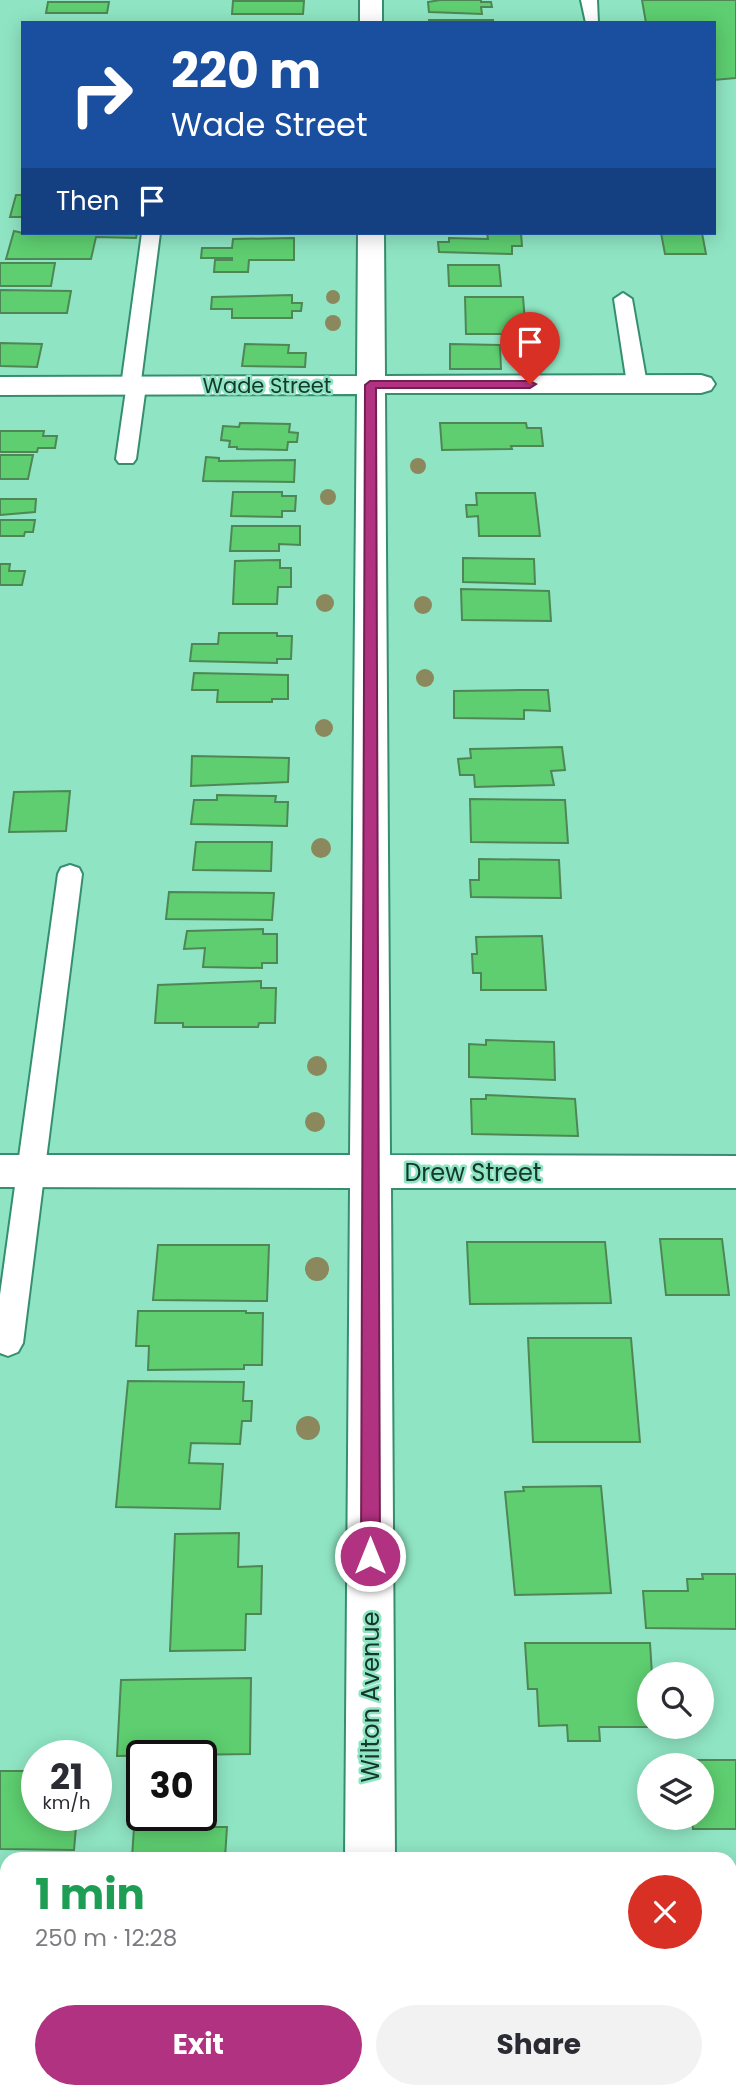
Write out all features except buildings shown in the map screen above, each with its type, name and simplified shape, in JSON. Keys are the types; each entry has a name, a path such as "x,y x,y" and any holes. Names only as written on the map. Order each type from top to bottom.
{"street":[{"path":"371,0 371,21"},
{"name":"Wilton Avenue","path":"370,1852 371,235"},
{"name":"Wade Street","path":"0,386 701,384"},
{"name":"Drew Street","path":"15,1171 736,1172"}],"lane":[{"path":"589,0 592,20"},
{"path":"126,459 151,235"},
{"path":"623,299 636,384"},
{"path":"8,1343 15,1171 70,874"}],"route":[{"path":"370,1556 370,385 530,384"}]}
